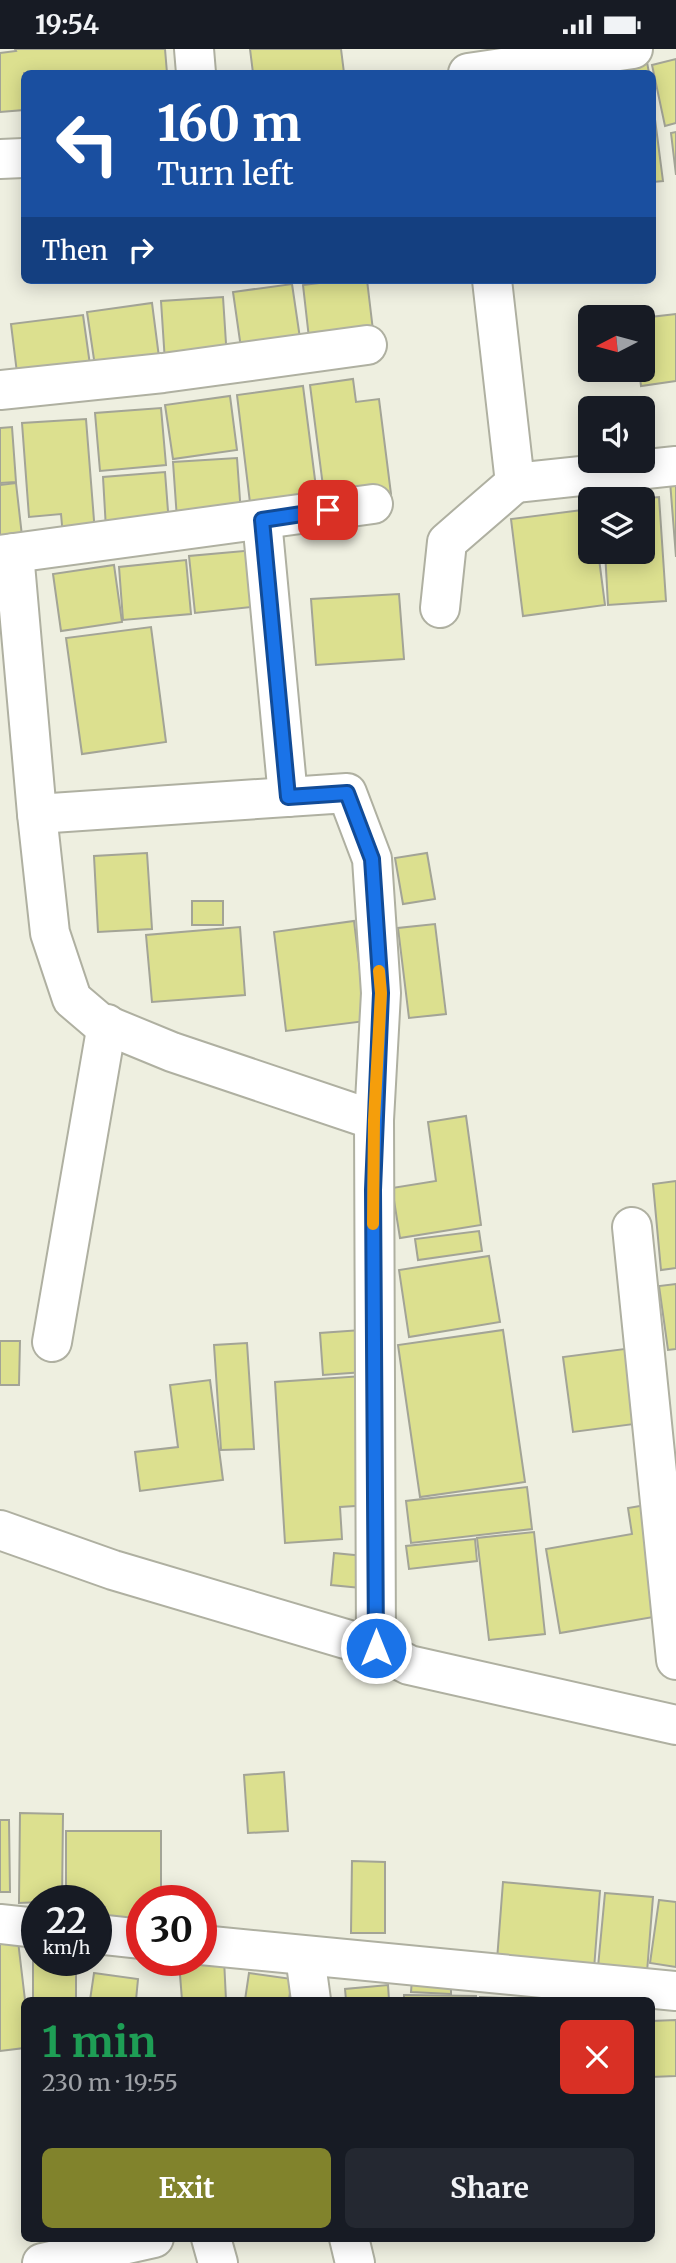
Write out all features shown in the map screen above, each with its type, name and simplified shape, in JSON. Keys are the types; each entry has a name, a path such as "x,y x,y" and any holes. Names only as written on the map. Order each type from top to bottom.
{"street":[{"path":"194,49 196,70"},
{"path":"465,49 468,70"},
{"path":"489,70 633,49"},
{"path":"0,159 21,157"},
{"path":"492,284 515,483"},
{"path":"0,390 163,373 367,345"},
{"path":"440,608 447,542 515,483 676,466"},
{"path":"373,504 7,554 50,933 72,999 99,1021 172,1052 374,1120"},
{"path":"262,520 288,797"},
{"path":"37,814 347,793 372,859 381,993 374,1120 376,1648"},
{"path":"52,1342 107,1024"},
{"path":"632,1227 666,1452 676,1660"},
{"path":"0,1530 113,1570 376,1648 409,1665 676,1725"},
{"path":"0,1924 21,1926"},
{"path":"217,1947 676,1991"},
{"path":"305,1956 311,1997"},
{"path":"42,2263 136,2242"},
{"path":"212,2242 218,2263"},
{"path":"350,2242 355,2263"}],"building":[{"path":"15,49 165,49 167,70 21,70 21,110 0,112 0,53 16,51"},
{"path":"250,49 341,49 344,70 253,70"},
{"path":"676,59 676,123 665,126 656,84 656,70 653,70 652,65"},
{"path":"647,62 648,70 596,70"},
{"path":"656,127 663,181 656,182"},
{"path":"676,132 676,175 671,133"},
{"path":"292,284 301,345 242,355 233,292"},
{"path":"367,284 374,339 310,347 303,285"},
{"path":"223,297 227,359 165,362 161,301"},
{"path":"152,303 160,365 96,373 87,312"},
{"path":"676,314 676,381 641,386 641,382 655,382 655,316"},
{"path":"83,315 91,372 18,381 11,324"},
{"path":"353,379 356,402 379,399 391,494 325,502 310,385"},
{"path":"303,386 318,503 251,511 237,395"},
{"path":"230,396 237,450 173,459 165,405"},
{"path":"161,408 166,465 100,471 95,413"},
{"path":"86,419 95,533 63,536 61,514 29,517 22,423"},
{"path":"12,427 16,482 0,483 0,428"},
{"path":"237,458 241,514 177,519 173,462"},
{"path":"165,472 169,524 106,529 103,477"},
{"path":"670,481 676,481 676,557"},
{"path":"16,483 22,536 0,539 0,485"},
{"path":"655,497 659,497 666,601 608,605 606,564 655,564"},
{"path":"578,511 578,564 600,564 605,605 523,616 511,519"},
{"path":"255,550 260,606 195,613 189,556"},
{"path":"186,560 191,614 123,620 119,567"},
{"path":"114,565 122,622 61,631 53,574"},
{"path":"399,594 404,659 316,665 311,599"},
{"path":"151,627 166,742 82,754 66,638"},
{"path":"147,853 152,929 98,932 94,856"},
{"path":"427,853 435,899 403,904 395,858"},
{"path":"192,901 223,901 223,925 192,925"},
{"path":"354,921 366,1021 286,1031 274,932"},
{"path":"435,924 446,1014 409,1018 398,928"},
{"path":"240,927 245,995 152,1002 146,935"},
{"path":"466,1116 481,1225 400,1238 392,1188 436,1181 428,1122"},
{"path":"676,1181 676,1268 661,1270 653,1184"},
{"path":"479,1231 482,1251 418,1260 415,1239"},
{"path":"489,1256 500,1322 409,1337 399,1270"},
{"path":"676,1284 676,1349 668,1350 659,1286"},
{"path":"361,1330 364,1372 323,1375 320,1333"},
{"path":"503,1330 525,1482 420,1497 398,1345"},
{"path":"0,1341 20,1341 19,1385 0,1385"},
{"path":"247,1343 254,1449 221,1450 214,1345"},
{"path":"632,1348 642,1423 573,1432 563,1357"},
{"path":"363,1376 371,1505 340,1507 342,1539 285,1543 275,1382"},
{"path":"210,1380 223,1480 140,1491 135,1452 178,1447 170,1385"},
{"path":"527,1487 532,1529 411,1543 406,1501"},
{"path":"652,1504 671,1614 560,1633 546,1549 632,1534 628,1508"},
{"path":"534,1532 545,1634 489,1640 477,1538"},
{"path":"475,1539 477,1561 409,1569 406,1546"},
{"path":"334,1553 374,1557 371,1589 331,1585"},
{"path":"284,1772 288,1831 248,1833 244,1775"},
{"path":"20,1813 63,1814 62,1885 21,1885 19,1903"},
{"path":"0,1820 9,1820 10,1892 0,1892"},
{"path":"66,1831 161,1831 161,1885 126,1885 126,1931 112,1931 112,1885 66,1885"},
{"path":"352,1861 385,1862 385,1933 351,1933"},
{"path":"503,1882 600,1891 594,1969 497,1960"},
{"path":"605,1893 653,1897 647,1972 598,1967"},
{"path":"659,1900 676,1902 676,1967 650,1963"},
{"path":"18,1941 25,1997 21,1997 21,2048 0,2051 0,1943"},
{"path":"217,1959 224,1959 226,1997 182,1997 180,1976 217,1976"},
{"path":"249,1973 292,1979 289,1997 245,1997"},
{"path":"33,1976 76,1976 76,1997 33,1997"},
{"path":"94,1976 138,1979 136,1997 90,1997"},
{"path":"412,1979 451,1981 451,1994 411,1992"},
{"path":"388,1985 389,1997 346,1997 345,1989"},
{"path":"404,1995 476,1996 476,1997"},
{"path":"676,2020 676,2076 655,2077 655,2021"}],"slow traffic":[{"path":"373,1224 374,1120 381,993 379,971"}],"route":[{"path":"328,510 262,520 288,797 347,793 372,859 381,993 373,1190 376,1648"}]}
